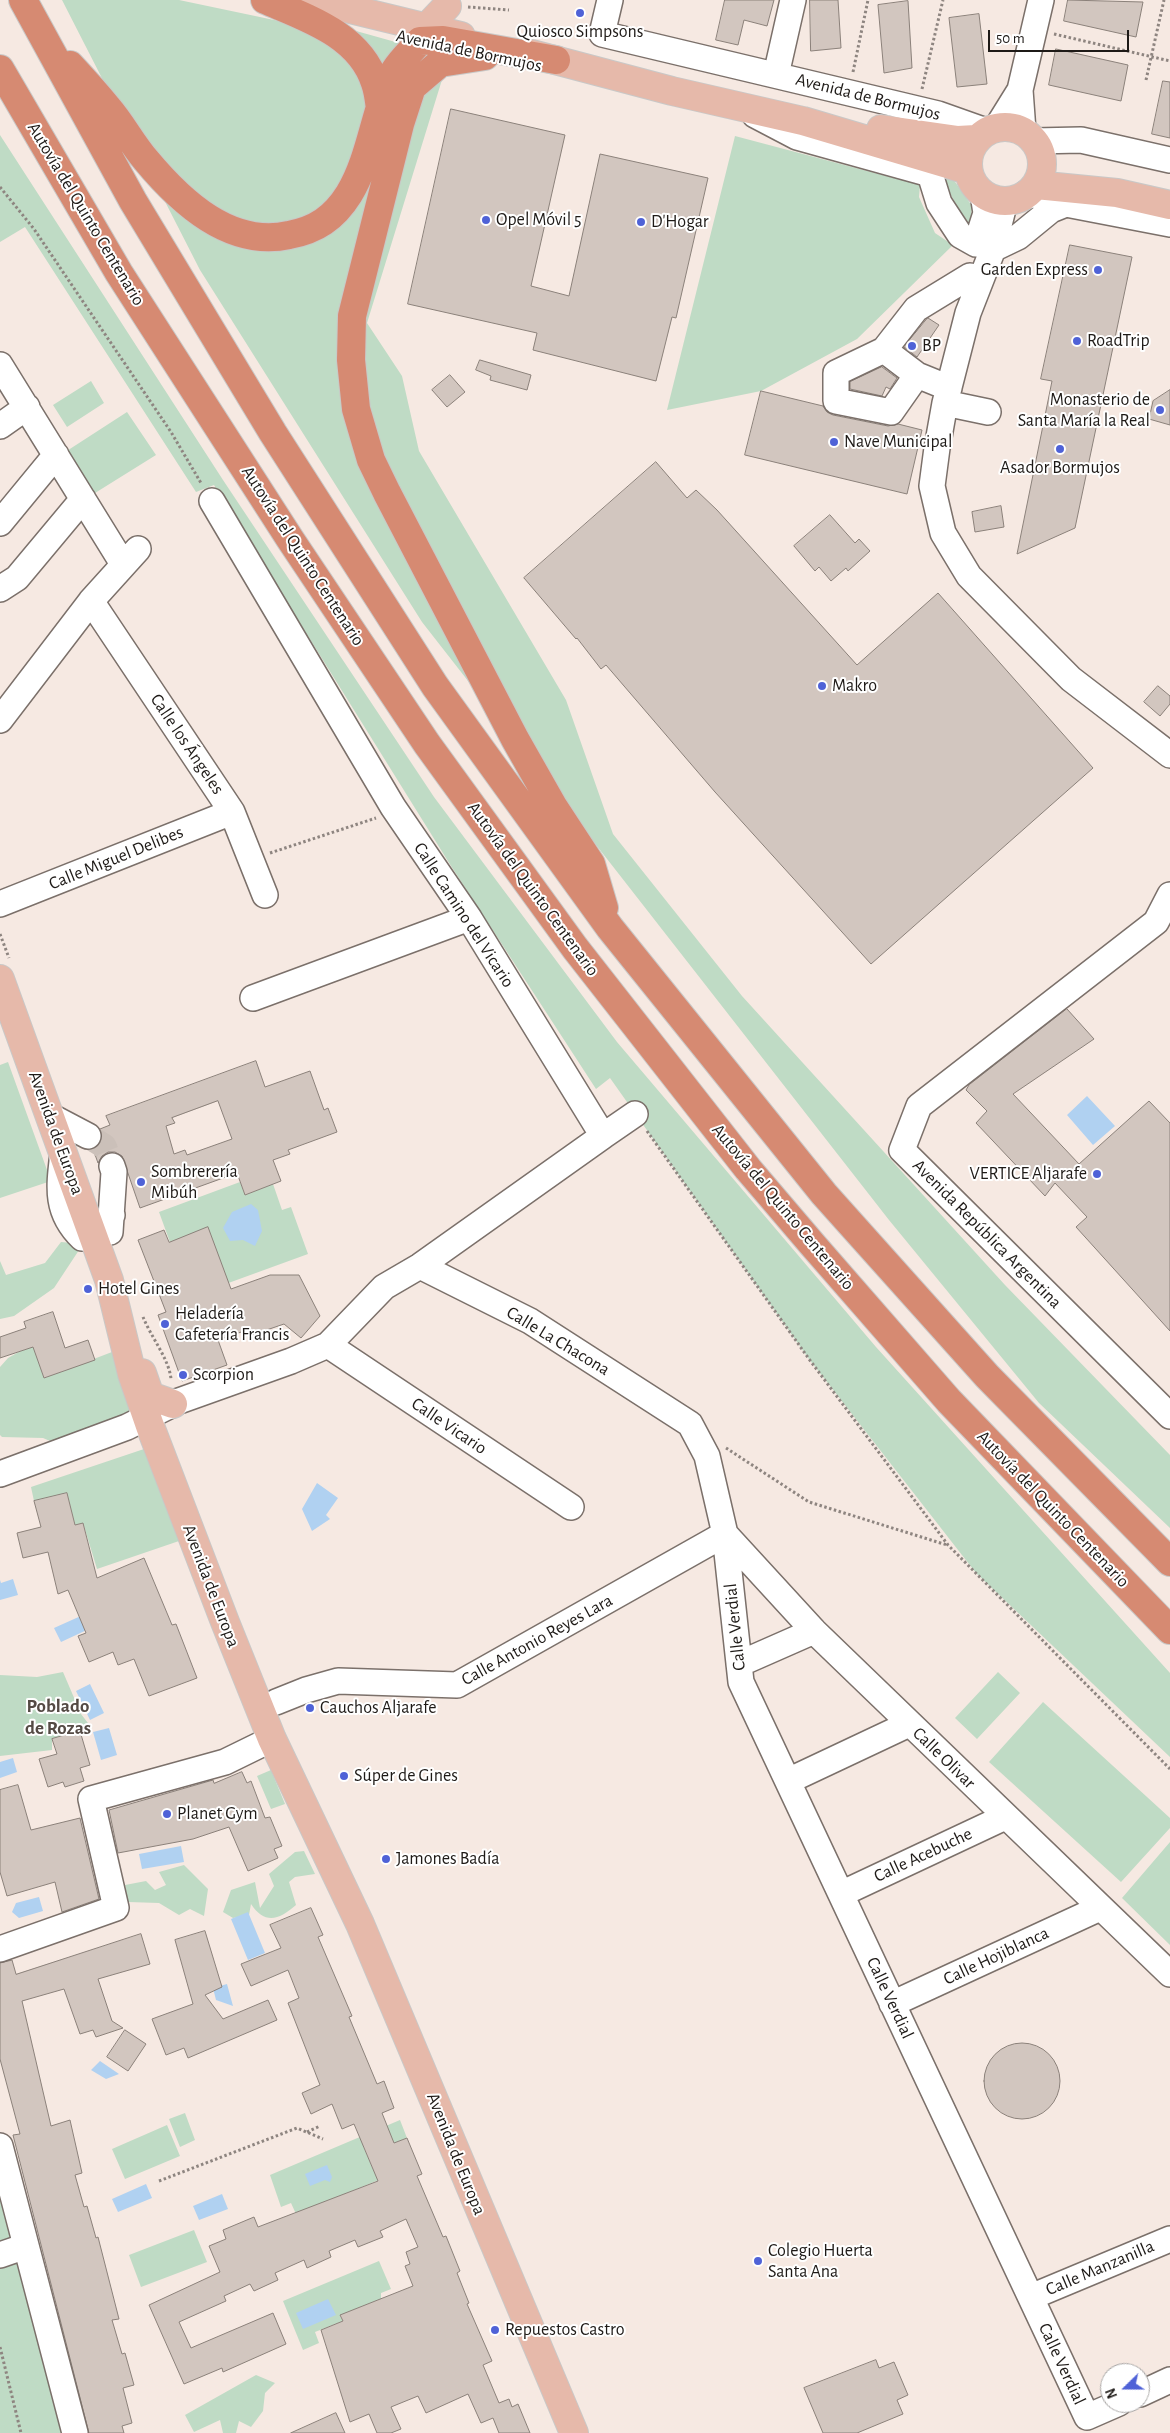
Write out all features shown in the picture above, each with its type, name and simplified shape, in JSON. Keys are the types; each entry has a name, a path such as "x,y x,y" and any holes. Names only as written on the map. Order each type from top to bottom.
{"highway":[{"path":"23,0 133,201 278,442 435,686 610,928 824,1194 987,1376 1170,1562"},
{"path":"265,0 328,27 363,58 375,82 380,109"},
{"path":"39,31 109,108 145,159 180,198 210,219 246,236 283,237 306,232 330,219 348,195 361,171 380,109 396,70 437,21"},
{"path":"437,21 443,40 556,60"},
{"path":"485,56 440,63 412,87 400,124 352,316 351,360 356,409 370,460 447,612 553,806 591,864 610,928"},
{"name":"Autovía del Quinto Centenario","path":"0,70 119,273 290,538 427,744 575,948 748,1169 812,1244 949,1401 1170,1630"}],"main road":[{"name":"Avenida de Bormujos","path":"269,0 346,24 437,21"},
{"path":"274,0 409,32 437,21"},
{"name":"Avenida de Bormujos","path":"290,0 437,21 485,56 672,91 740,106 802,121 968,170 968,159 1011,160"},
{"name":"Avenida de Bormujos","path":"556,60 672,91"},
{"name":"Avenida de Bormujos","path":"802,121 931,120 958,140 1011,160 1117,193 1170,205"},
{"name":"Avenida de Europa","path":"0,979 109,1281 121,1323 130,1369 154,1413 238,1657 272,1739 338,1874 574,2433"},
{"name":"Avenida de Europa","path":"109,1281 134,1332 159,1429 207,1552 222,1570 276,1702 320,1818 338,1874"},
{"path":"238,1657 252,1668 266,1698 276,1702"}],"street":[{"name":"Avenida de Bormujos","path":"610,0 602,34 848,92 931,120"},
{"path":"776,75 793,0"},
{"path":"1041,0 1020,90 1011,160 984,247 947,396 932,486 943,533 969,576 1071,678 1170,755"},
{"path":"740,106 797,137 930,174 939,203 960,235 984,247 1018,238 1051,210 1066,204"},
{"name":"Avenida de Bormujos","path":"1011,160 1081,140 1170,160"},
{"path":"1011,160 1066,204 1170,224"},
{"path":"968,313 970,276 984,247"},
{"path":"918,376 891,412 836,400 836,373 884,350 916,309 970,276"},
{"path":"884,350 947,396 988,412"},
{"path":"0,364 83,498 131,556 91,601 0,720"},
{"path":"0,426 27,408"},
{"path":"0,523 56,455"},
{"path":"0,590 18,578 83,498"},
{"name":"Calle Camino del Vicario","path":"212,501 395,811 469,918 603,1136"},
{"name":"Calle los Ángeles","path":"91,601 232,812 265,895"},
{"name":"Calle Miguel Delibes","path":"0,904 232,812"},
{"name":"Avenida República Argentina","path":"1170,895 1156,922 919,1106 902,1150 1170,1416"},
{"path":"254,998 469,918"},
{"path":"0,1474 328,1345 384,1287 420,1266 634,1114"},
{"path":"50,1116 88,1136"},
{"path":"67,1165 98,1199 112,1209"},
{"path":"109,1281 114,1172 112,1166"},
{"path":"92,1235 112,1209"},
{"name":"Calle La Chacona","path":"420,1266 530,1321 690,1424 707,1456 725,1534"},
{"name":"Calle Vicario","path":"328,1345 571,1507"},
{"name":"Calle Olivar","path":"725,1534 814,1631 1170,1974"},
{"name":"Calle Verdial","path":"725,1534 741,1682 1087,2417 1100,2411"},
{"name":"Calle Antonio Reyes Lara","path":"276,1702 306,1690 338,1681 457,1685 725,1534"},
{"path":"739,1664 814,1631"},
{"path":"788,1782 909,1724"},
{"path":"0,1949 116,1908 91,1800 224,1762 272,1739"},
{"name":"Calle Acebuche","path":"841,1894 1005,1817"},
{"name":"Calle Hojiblanca","path":"892,2004 1100,1908"},
{"path":"0,2146 75,2433"},
{"name":"Calle Manzanilla","path":"1030,2297 1170,2239"},
{"path":"0,2255 26,2246"},
{"path":"1150,2389 1170,2380"}],"path":[{"path":"848,92 868,0"},
{"path":"931,120 944,0"},
{"path":"1146,80 1164,0"},
{"path":"437,21 509,10"},
{"path":"1034,29 1170,61"},
{"path":"0,187 34,229 171,432 212,501"},
{"path":"251,860 395,811"},
{"path":"634,1114 809,1359 948,1545 1170,1769"},
{"path":"722,1445 809,1502 948,1545"},
{"path":"306,2132 320,2126"},
{"path":"159,2181 297,2128 323,2139"},
{"path":"0,2347 20,2433"}],"green space":[{"path":"62,0 179,0 355,37 349,29 449,57 367,323 402,376 419,451 566,700 613,834 742,996 1005,1285 1170,1455 1170,1528 1039,1403 889,1220 422,622 200,270"},
{"path":"0,135 223,480 434,797 617,1042 876,1347 1170,1673 1170,1757 976,1573 809,1359 610,1078 596,1089 451,866 214,485 196,492 25,227 0,242"},
{"path":"735,136 920,185 919,197 935,233 953,245 857,339 761,391 667,410"},
{"path":"946,169 972,206 970,224 960,211 936,170"},
{"path":"91,381 104,403 67,427 53,405"},
{"path":"127,412 156,455 87,498 59,456"},
{"path":"8,1062 51,1181 0,1198 0,1065"},
{"path":"240,1182 245,1195 273,1184 282,1210 291,1207 308,1254 190,1297 159,1212"},
{"path":"61,1242 83,1244 54,1288 14,1316 0,1319 0,1261 6,1275 45,1263"},
{"path":"33,1344 44,1378 112,1352 130,1384 133,1413 76,1452 43,1438 2,1437 0,1435 0,1367 8,1358"},
{"path":"144,1449 179,1541 97,1569 83,1523 75,1525 67,1493 34,1501 31,1487"},
{"path":"63,1672 81,1714 91,1727 52,1739 52,1750 0,1756 0,1675 37,1677"},
{"path":"998,1672 1020,1693 977,1739 955,1718"},
{"path":"1043,1702 1170,1818 1170,1828 1121,1882 989,1762"},
{"path":"271,1770 285,1804 271,1809 257,1776"},
{"path":"1170,1842 1170,1945 1122,1898"},
{"path":"304,1851 315,1874 295,1877 289,1882 296,1905 290,1910 278,1917 272,1918 267,1918 256,1911 251,1904 249,1915 233,1918 223,1912 231,1890 255,1882 260,1908 274,1886 269,1874 295,1852"},
{"path":"184,1865 208,1889 204,1916 190,1909 179,1915 159,1903 128,1902 125,1885 146,1881 155,1890 166,1885 159,1872"},
{"path":"185,2113 195,2140 180,2147 169,2119"},
{"path":"400,2120 407,2138 394,2143 390,2135 363,2146 372,2167 386,2177 296,2214 291,2203 281,2207 270,2175"},
{"path":"167,2125 180,2156 125,2179 112,2149"},
{"path":"0,2183 14,2237 0,2241"},
{"path":"194,2230 207,2262 141,2287 129,2255"},
{"path":"20,2261 64,2433 0,2433 0,2267"},
{"path":"379,2261 391,2289 381,2293 381,2299 340,2316 343,2321 315,2332 319,2343 303,2350 283,2301"},
{"path":"256,2375 275,2383 265,2393 263,2411 251,2427 239,2421 236,2433 223,2433 220,2420 194,2432 185,2415"}],"water":[{"path":"1087,1096 1115,1126 1093,1145 1067,1115"},
{"path":"251,1204 258,1210 262,1231 255,1246 243,1240 230,1241 223,1228 232,1212"},
{"path":"317,1483 338,1498 326,1515 330,1519 312,1531 302,1509"},
{"path":"13,1579 18,1595 0,1600 0,1580 1,1583"},
{"path":"83,1615 89,1629 61,1642 54,1628"},
{"path":"90,1684 104,1713 90,1720 76,1691"},
{"path":"109,1728 117,1755 101,1760 93,1732"},
{"path":"13,1758 17,1772 0,1778 0,1762"},
{"path":"181,1846 184,1862 142,1869 139,1854"},
{"path":"39,1897 43,1911 19,1918 12,1912 16,1903"},
{"path":"248,1912 265,1953 248,1960 231,1919"},
{"path":"227,1984 233,2006 216,2000 213,1988"},
{"path":"100,2061 119,2074 106,2079 91,2070"},
{"path":"327,2165 332,2177 330,2182 325,2180 310,2186 305,2174"},
{"path":"146,2184 152,2198 118,2212 112,2199"},
{"path":"222,2194 228,2209 199,2220 193,2206"},
{"path":"328,2299 336,2315 303,2329 296,2313"}],"building":[{"path":"725,0 774,0 767,26 744,20 738,45 716,40"},
{"path":"810,0 838,0 841,48 811,51"},
{"path":"1068,0 1143,2 1136,37 1064,21"},
{"path":"908,1 912,68 884,73 878,5"},
{"path":"979,14 987,84 957,87 949,18"},
{"path":"1056,49 1128,65 1121,101 1049,85"},
{"path":"1163,81 1170,82 1170,138 1152,134"},
{"path":"451,109 565,135 531,286 569,296 600,154 708,178 676,318 672,317 656,381 533,350 537,333 408,304"},
{"path":"1070,245 1132,257 1075,528 1017,554 1052,381 1041,379"},
{"path":"928,318 939,325 917,357 904,347"},
{"path":"480,360 531,375 527,390 490,380 491,376 476,370"},
{"path":"882,367 897,378 890,389 886,387 882,396 850,389 850,382"},
{"path":"450,375 465,392 447,407 432,390"},
{"name":"Monasterio de Santa María la Real","path":"1170,390 1170,425 1149,419 1153,401"},
{"name":"Nave Municipal","path":"761,391 823,406 827,412 833,415 888,426 898,424 922,430 907,494 745,455"},
{"path":"656,462 687,498 696,490 717,510 857,665 938,593 1093,768 871,964 715,792 606,665 601,669 577,638 524,578"},
{"path":"1001,506 1004,527 975,532 972,512"},
{"path":"830,515 855,543 859,539 870,551 848,571 846,568 831,581 819,567 815,571 794,546"},
{"path":"1158,686 1170,696 1170,704 1160,716 1144,702"},
{"name":"VERTICE Aljarafe","path":"1067,1009 1094,1039 1013,1094 1079,1164 1149,1101 1170,1123 1170,1331 1076,1227 1087,1217 1055,1183 1045,1196 976,1123 987,1111 966,1090 969,1085"},
{"path":"256,1061 265,1087 310,1071 324,1110 328,1108 337,1132 288,1150 290,1154 273,1160 281,1181 245,1195 237,1173 140,1208 122,1156 115,1152 108,1152 102,1156 98,1163 93,1149 101,1142 100,1129 110,1125 106,1116","holes":["218,1101 232,1139 187,1155 185,1150 174,1154 166,1126 175,1123 172,1118"]},
{"path":"208,1227 231,1289 270,1275 299,1275 320,1316 301,1338 284,1324 252,1335 250,1329 218,1340 227,1365 182,1381 158,1315 166,1312 138,1240 164,1230 169,1242"},
{"path":"53,1312 65,1348 88,1340 95,1360 44,1378 33,1347 0,1358 0,1337 26,1328 24,1322"},
{"path":"67,1493 75,1525 83,1523 97,1578 144,1558 172,1625 176,1624 197,1678 149,1696 134,1659 118,1665 113,1652 89,1662 78,1636 86,1633 68,1590 58,1594 48,1552 23,1558 17,1533 41,1527 34,1501"},
{"path":"80,1731 90,1765 80,1768 84,1781 65,1787 63,1782 48,1787 39,1759 57,1754 52,1739"},
{"path":"242,1772 247,1783 251,1781 265,1818 270,1817 282,1846 274,1849 278,1858 248,1871 229,1827 193,1839 118,1853 109,1810 213,1780 214,1783"},
{"path":"18,1785 31,1830 80,1818 99,1899 62,1912 55,1882 7,1896 0,1872 0,1790"},
{"path":"311,1908 323,1935 318,1937 352,2016 349,2017 377,2084 384,2081 394,2108 382,2113 394,2143 407,2138 422,2174 417,2176 443,2237 446,2236 460,2271 457,2273 469,2303 467,2304 492,2361 483,2365 499,2403 509,2399 512,2407 518,2404 530,2433 499,2433 493,2418 481,2423 468,2394 426,2413 418,2396 391,2407 401,2429 391,2433 377,2433 369,2414 350,2422 321,2330 343,2321 340,2315 413,2286 405,2266 410,2264 406,2252 418,2247 406,2219 380,2231 383,2237 358,2247 355,2240 329,2251 331,2257 307,2268 304,2260 275,2273 278,2280 254,2291 250,2284 224,2296 226,2301 179,2322 191,2348 273,2313 286,2344 223,2372 222,2368 184,2384 149,2305 220,2272 209,2246 226,2239 223,2230 254,2217 258,2227 378,2181 354,2124 342,2129 332,2104 311,2114 302,2093 320,2085 288,2003 299,1998 288,1970 251,1986 241,1964 281,1948 270,1925"},
{"path":"205,1931 222,1987 205,1995 223,2019 268,2000 277,2020 188,2058 184,2048 166,2055 152,2019 193,2004 175,1940"},
{"path":"141,1934 150,1964 98,1979 112,2021 123,2028 96,2037 93,2030 80,2034 64,1989 22,2001 51,2126 70,2120 82,2173 75,2175 84,2207 87,2206 96,2238 98,2237 119,2319 112,2320 122,2354 125,2353 134,2385 123,2388 132,2423 122,2426 124,2433 89,2433 13,2135 20,2134 0,2059 0,1963 12,1960 16,1974"},
{"path":"125,2030 146,2044 128,2071 107,2057"},
{"path":"1022,2043 1036,2046 1049,2054 1057,2067 1060,2081 1057,2095 1049,2108 1036,2116 1022,2119 1008,2116 995,2108 987,2095 984,2081 987,2067 995,2054 1008,2046"},
{"path":"876,2360 879,2368 894,2362 908,2395 897,2400 903,2414 857,2433 823,2433 804,2388"},
{"path":"336,2413 345,2433 291,2433"}],"tunnel":[{"path":"88,1136 104,1146 112,1166"}],"place":[{"name":"Quiosco Simpsons","path":"580,13"},
{"name":"Opel Móvil 5","path":"486,220"},
{"name":"D'Hogar","path":"641,222"},
{"name":"Garden Express","path":"1098,270"},
{"name":"RoadTrip","path":"1077,341"},
{"name":"BP","path":"912,346"},
{"name":"Monasterio de Santa María la Real","path":"1160,410"},
{"name":"Nave Municipal","path":"834,442"},
{"name":"Asador Bormujos","path":"1060,449"},
{"name":"Makro","path":"822,686"},
{"name":"VERTICE Aljarafe","path":"1097,1174"},
{"name":"Sombrerería Mibúh","path":"141,1182"},
{"name":"Hotel Gines","path":"88,1289"},
{"name":"Heladería Cafetería Francis","path":"165,1324"},
{"name":"Scorpion","path":"183,1375"},
{"name":"Cauchos Aljarafe","path":"310,1708"},
{"name":"Súper de Gines","path":"344,1776"},
{"name":"Planet Gym","path":"167,1814"},
{"name":"Jamones Badía","path":"386,1859"},
{"name":"Colegio Huerta Santa Ana","path":"758,2261"},
{"name":"Repuestos Castro","path":"495,2330"}],"district":[{"name":"Poblado de Rozas","path":"58,1717"}]}
